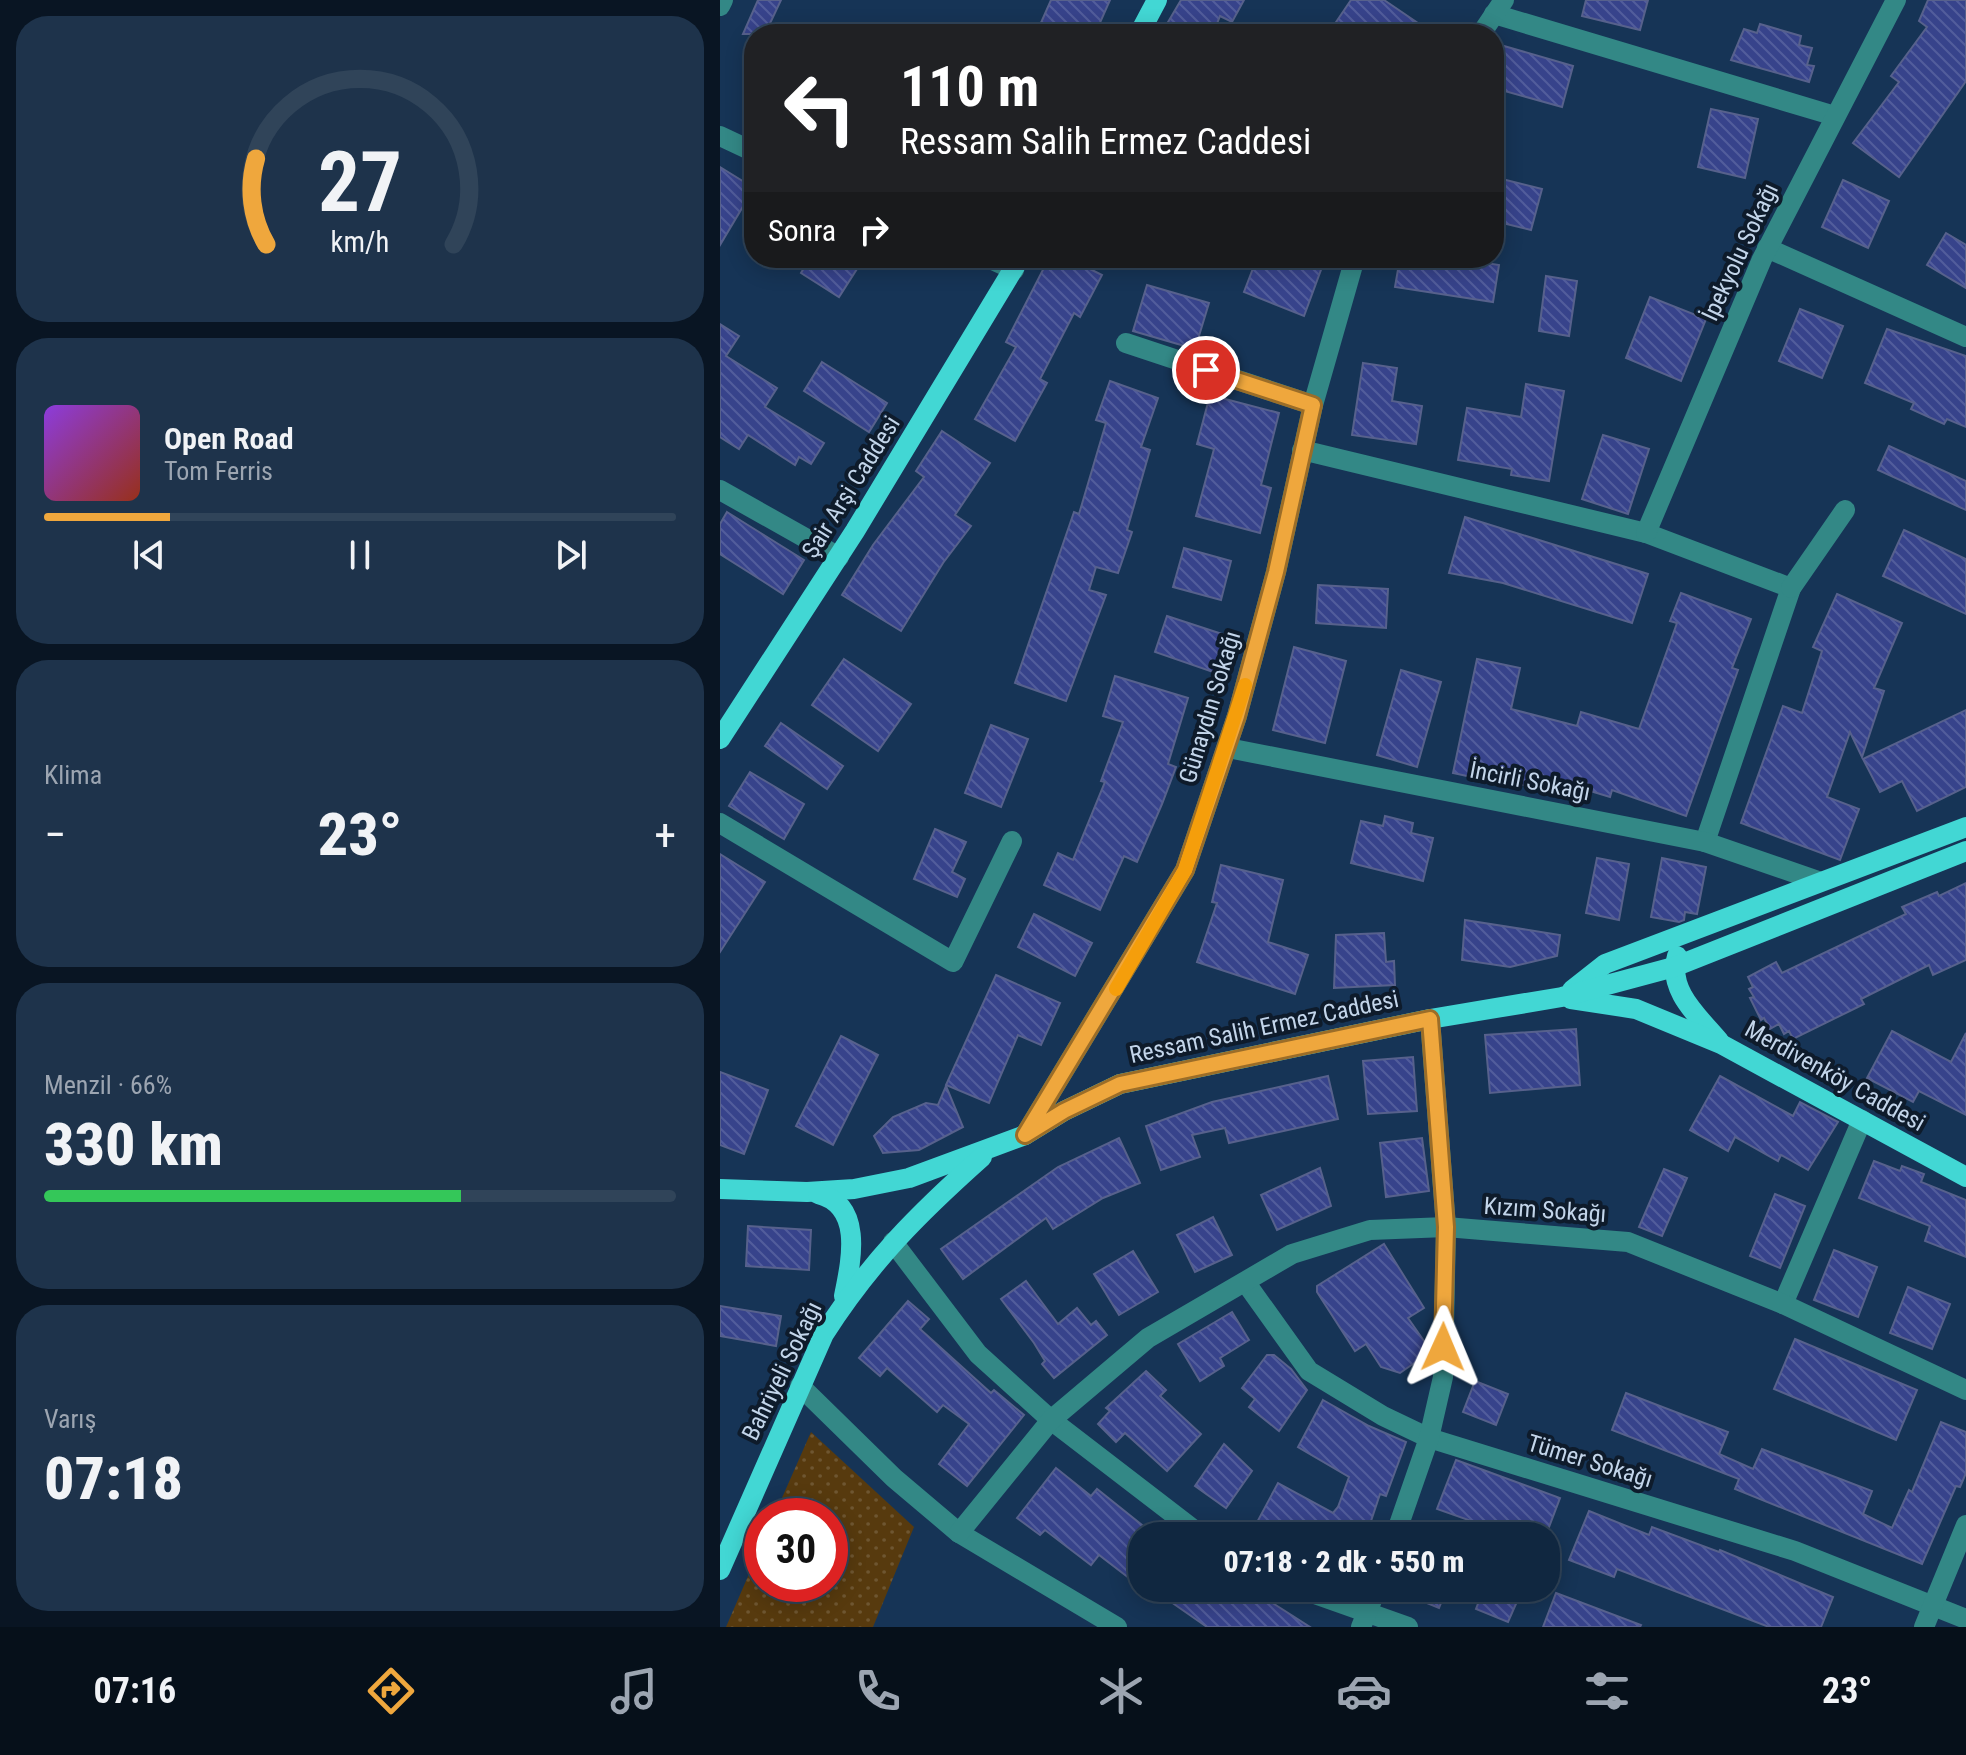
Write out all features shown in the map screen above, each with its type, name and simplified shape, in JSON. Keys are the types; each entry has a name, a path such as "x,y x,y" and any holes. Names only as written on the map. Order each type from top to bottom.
{"main road":[{"path":"1144,24 1157,0"},
{"name":"Şair Arşi Caddesi","path":"720,739 839,557 1015,268"},
{"name":"Ressam Salih Ermez Caddesi","path":"1562,997 1605,964 1966,827"},
{"name":"Ressam Salih Ermez Caddesi","path":"807,1192 854,1189 909,1178 1025,1135 1064,1111 1120,1084 1430,1019 1562,997 1674,967 1966,851"},
{"path":"1683,934 1674,967 1678,990 1721,1044"},
{"name":"Merdivenköy Caddesi","path":"1562,997 1636,1009 1721,1044 1966,1177"},
{"name":"Bahriyeli Sokağı","path":"720,1570 800,1386 859,1280 893,1242 991,1149"},
{"path":"720,1189 807,1192 839,1201 846,1212 850,1255 842,1307"}],"street":[{"path":"720,6 723,0"},
{"name":"İpekyolu Sokağı","path":"1646,533 1767,248 1896,0"},
{"path":"1488,24 1499,7 1835,116"},
{"path":"720,136 744,147"},
{"path":"1767,248 1966,337"},
{"name":"Günaydın Sokağı","path":"1025,1135 1185,870 1228,748 1276,572 1302,450 1349,268"},
{"path":"1126,343 1313,405"},
{"path":"1302,450 1646,533 1791,588"},
{"path":"720,490 839,557"},
{"path":"1705,842 1791,588 1845,510"},
{"name":"İncirli Sokağı","path":"1228,748 1705,842 1818,881"},
{"path":"720,823 953,962 1012,841"},
{"path":"1400,1522 1429,1438 1443,1377 1446,1227 1430,1019"},
{"path":"1783,1304 1862,1120"},
{"name":"Kızım Sokağı","path":"959,1533 1051,1420 1148,1338 1292,1254 1370,1230 1446,1227 1628,1242 1783,1304 1966,1390"},
{"path":"893,1242 978,1354 1051,1420 1184,1522"},
{"name":"Tümer Sokağı","path":"1246,1283 1309,1371 1383,1416 1429,1438 1795,1551 1966,1619"},
{"path":"800,1386 894,1478 959,1533 1117,1627"},
{"path":"1924,1627 1966,1525"},
{"path":"1327,1602 1365,1620 1408,1627"}],"shaded area":[{"path":"811,1432 914,1527 873,1627 726,1627 744,1586 744,1602 848,1602 848,1498 782,1498"}],"building":[{"path":"758,0 781,0 770,24 747,24"},
{"path":"1051,0 1110,0 1099,24 1040,24"},
{"path":"1181,0 1244,0 1232,22 1220,16 1217,24 1167,24"},
{"path":"1351,0 1384,0 1419,24 1335,24"},
{"path":"1586,0 1648,0 1640,30 1582,16"},
{"path":"1928,0 1966,0 1966,81 1899,177 1853,143 1899,82 1891,76 1927,27 1919,21"},
{"path":"1760,24 1801,36 1799,45 1812,48 1807,65 1814,66 1809,82 1731,60 1744,29 1757,33"},
{"path":"1504,46 1573,66 1562,107 1504,91"},
{"path":"1711,109 1758,119 1745,178 1698,167"},
{"path":"720,167 744,182 744,205 720,245"},
{"path":"1504,180 1542,189 1531,230 1504,223"},
{"path":"1843,180 1889,201 1868,248 1822,227"},
{"path":"1946,233 1966,245 1966,288 1927,265"},
{"path":"804,268 858,268 839,297 801,273"},
{"path":"1044,268 1088,268 1102,275 1080,317 1074,313 1040,379 1047,383 1015,441 975,419 1016,347 1006,342"},
{"path":"1253,268 1322,268 1304,316 1244,292"},
{"path":"1398,268 1499,268 1493,302 1395,287"},
{"path":"1546,276 1577,281 1569,336 1539,331"},
{"path":"1147,285 1209,303 1195,349 1133,331"},
{"path":"1650,297 1706,319 1681,381 1626,358"},
{"path":"1800,309 1843,326 1822,378 1779,361"},
{"path":"720,324 739,336 726,356 777,388 765,407 824,443 811,464 799,457 795,465 748,435 739,449 720,437"},
{"path":"1887,329 1966,356 1966,427 1947,419 1944,424 1911,409 1914,403 1865,383"},
{"path":"822,362 887,403 869,432 804,391"},
{"path":"1363,363 1397,368 1392,401 1422,406 1416,444 1352,435"},
{"path":"1110,381 1158,398 1141,447 1150,450 1127,530 1132,532 1118,573 1096,567 1089,590 1106,595 1066,701 1015,683 1074,512 1079,514 1106,423 1096,420"},
{"path":"1526,384 1564,391 1549,481 1511,475 1512,469 1458,460 1467,408 1521,417"},
{"path":"1210,395 1279,413 1261,485 1271,488 1260,533 1196,516 1214,449 1197,444"},
{"path":"942,431 990,463 955,515 971,526 943,563 901,631 842,595 873,545 924,477 916,471"},
{"path":"1603,435 1649,449 1628,514 1582,499"},
{"path":"1889,446 1966,481 1966,510 1878,470"},
{"path":"727,512 804,560 783,594 720,554 720,524"},
{"path":"1465,517 1648,574 1632,623 1503,583 1449,573"},
{"path":"1904,530 1966,559 1966,614 1883,576"},
{"path":"1184,548 1231,561 1221,600 1173,587"},
{"path":"1318,585 1388,589 1386,628 1316,623"},
{"path":"1681,593 1751,619 1732,668 1738,670 1686,816 1612,790 1610,797 1554,780 1551,792 1496,778 1495,782 1453,773 1477,659 1520,668 1511,709 1577,726 1581,712 1639,729 1677,623 1670,621"},
{"path":"1837,594 1902,623 1874,688 1884,691 1862,757 1850,732 1827,797 1859,809 1840,860 1741,823 1783,706 1802,713 1822,651 1813,647"},
{"path":"1167,616 1228,636 1216,673 1155,652"},
{"path":"1294,647 1346,661 1325,743 1273,730"},
{"path":"844,659 911,704 878,751 812,705"},
{"path":"1401,670 1441,682 1417,767 1377,755"},
{"path":"1115,676 1188,698 1168,764 1176,767 1162,804 1137,862 1124,856 1100,910 1044,885 1058,853 1073,860 1105,782 1101,781 1123,722 1103,716"},
{"path":"1966,710 1966,787 1917,811 1902,781 1880,792 1863,759"},
{"path":"781,723 843,766 827,789 765,746"},
{"path":"991,725 1028,739 1001,807 965,793"},
{"path":"750,772 804,804 784,839 729,806"},
{"path":"1385,816 1413,823 1411,833 1433,838 1423,881 1351,863 1361,821 1383,826"},
{"path":"935,829 966,842 952,872 965,879 957,897 914,879"},
{"path":"720,854 765,882 720,952"},
{"path":"1597,858 1629,864 1619,920 1586,913"},
{"path":"1662,858 1706,867 1697,914 1685,912 1684,920 1679,922 1651,917"},
{"path":"1221,865 1283,880 1268,942 1308,955 1295,994 1197,962 1217,903 1212,902"},
{"path":"1966,883 1966,960 1933,975 1929,965 1861,999 1864,1004 1793,1039 1789,1031 1784,1034 1779,1024 1770,1029 1764,1018 1761,1020 1750,998 1754,997 1749,989 1753,987 1748,977 1776,962 1782,973 1906,914 1902,907 1937,892 1939,896"},
{"path":"1034,914 1092,943 1075,976 1018,947"},
{"path":"1465,920 1560,935 1557,956 1510,967 1462,960"},
{"path":"1384,933 1386,962 1394,961 1395,985 1334,988 1336,935"},
{"path":"996,975 1060,1003 1041,1045 1018,1035 989,1103 946,1085"},
{"path":"1576,1029 1580,1085 1490,1093 1485,1035"},
{"path":"1892,1031 1951,1062 1966,1033 1966,1115 1919,1091 1913,1102 1867,1078"},
{"path":"841,1036 878,1055 833,1145 796,1126"},
{"path":"1413,1057 1417,1111 1368,1114 1363,1061"},
{"path":"720,1072 768,1090 744,1154 720,1145"},
{"path":"1328,1076 1338,1119 1229,1143 1225,1128 1192,1135 1200,1157 1161,1170 1146,1126 1212,1102"},
{"path":"1720,1076 1793,1116 1800,1102 1838,1122 1808,1170 1781,1155 1778,1161 1735,1137 1728,1151 1690,1130"},
{"path":"946,1086 963,1127 919,1150 883,1153 874,1136 893,1117 926,1103 938,1105"},
{"path":"1119,1138 1140,1183 1103,1198 1053,1229 1046,1218 963,1279 941,1249 1058,1167"},
{"path":"1422,1138 1429,1191 1386,1197 1380,1143"},
{"path":"1874,1161 1900,1171 1902,1166 1924,1174 1921,1182 1966,1200 1966,1257 1925,1241 1930,1226 1859,1198"},
{"path":"1320,1168 1331,1206 1277,1230 1261,1195"},
{"path":"1664,1169 1687,1178 1662,1236 1639,1227"},
{"path":"1775,1194 1805,1206 1780,1268 1750,1256"},
{"path":"1213,1217 1232,1255 1195,1272 1177,1235"},
{"path":"748,1226 811,1230 809,1270 746,1266"},
{"path":"1384,1244 1424,1308 1408,1318 1424,1341 1423,1357 1400,1373 1381,1367 1366,1344 1355,1351 1317,1292 1317,1286"},
{"path":"1834,1250 1877,1267 1858,1317 1814,1300"},
{"path":"1133,1251 1158,1292 1119,1315 1094,1274"},
{"path":"1026,1281 1058,1324 1077,1308 1091,1325 1096,1321 1107,1335 1054,1378 1042,1364 1045,1361 1034,1343 1001,1299"},
{"path":"1908,1287 1950,1304 1932,1349 1890,1333"},
{"path":"908,1301 929,1319 920,1329 991,1393 994,1390 1024,1415 967,1486 939,1464 969,1424 943,1405 937,1412 887,1368 880,1376 859,1358"},
{"path":"720,1306 781,1316 776,1346 720,1336"},
{"path":"1232,1312 1249,1340 1220,1358 1224,1366 1200,1381 1178,1344"},
{"path":"1795,1339 1917,1390 1896,1440 1774,1389"},
{"path":"1267,1355 1274,1355 1291,1369 1307,1390 1279,1431 1249,1407 1255,1399 1242,1388"},
{"path":"1146,1371 1166,1390 1160,1396 1201,1434 1167,1471 1125,1433 1116,1442 1098,1424 1110,1411 1106,1408"},
{"path":"1475,1381 1508,1394 1496,1425 1463,1412"},
{"path":"1626,1393 1728,1432 1719,1454 1753,1469 1762,1449 1872,1491 1863,1514 1892,1528 1909,1490 1912,1492 1941,1422 1966,1432 1966,1473 1960,1487 1956,1486 1922,1564 1735,1489 1739,1479 1612,1430"},
{"path":"1323,1400 1369,1426 1406,1442 1386,1496 1380,1494 1371,1522 1257,1522 1278,1483 1333,1513 1338,1507 1349,1477 1298,1447"},
{"path":"1224,1444 1252,1471 1226,1508 1195,1486"},
{"path":"1456,1460 1560,1498 1551,1522 1474,1522 1437,1509"},
{"path":"1056,1468 1091,1496 1097,1489 1138,1522 1128,1522 1128,1577 1099,1555 1091,1565 1045,1530 1040,1535 1017,1518"},
{"path":"1589,1511 1649,1535 1652,1527 1720,1550 1833,1597 1821,1627 1769,1627 1617,1569 1614,1577 1569,1560"},
{"path":"1560,1595 1641,1625 1640,1627 1543,1627 1553,1602 1560,1602"},
{"path":"1171,1602 1271,1602 1310,1627 1207,1627"},
{"path":"1424,1602 1441,1602 1439,1608"},
{"path":"1479,1602 1517,1602 1508,1622 1476,1609"}],"slow traffic":[{"path":"1116,989 1185,870 1228,748 1245,685"}],"route":[{"path":"1206,370 1313,405 1276,572 1228,748 1185,870 1025,1135 1064,1111 1120,1084 1430,1019 1446,1227 1443,1347"}]}
